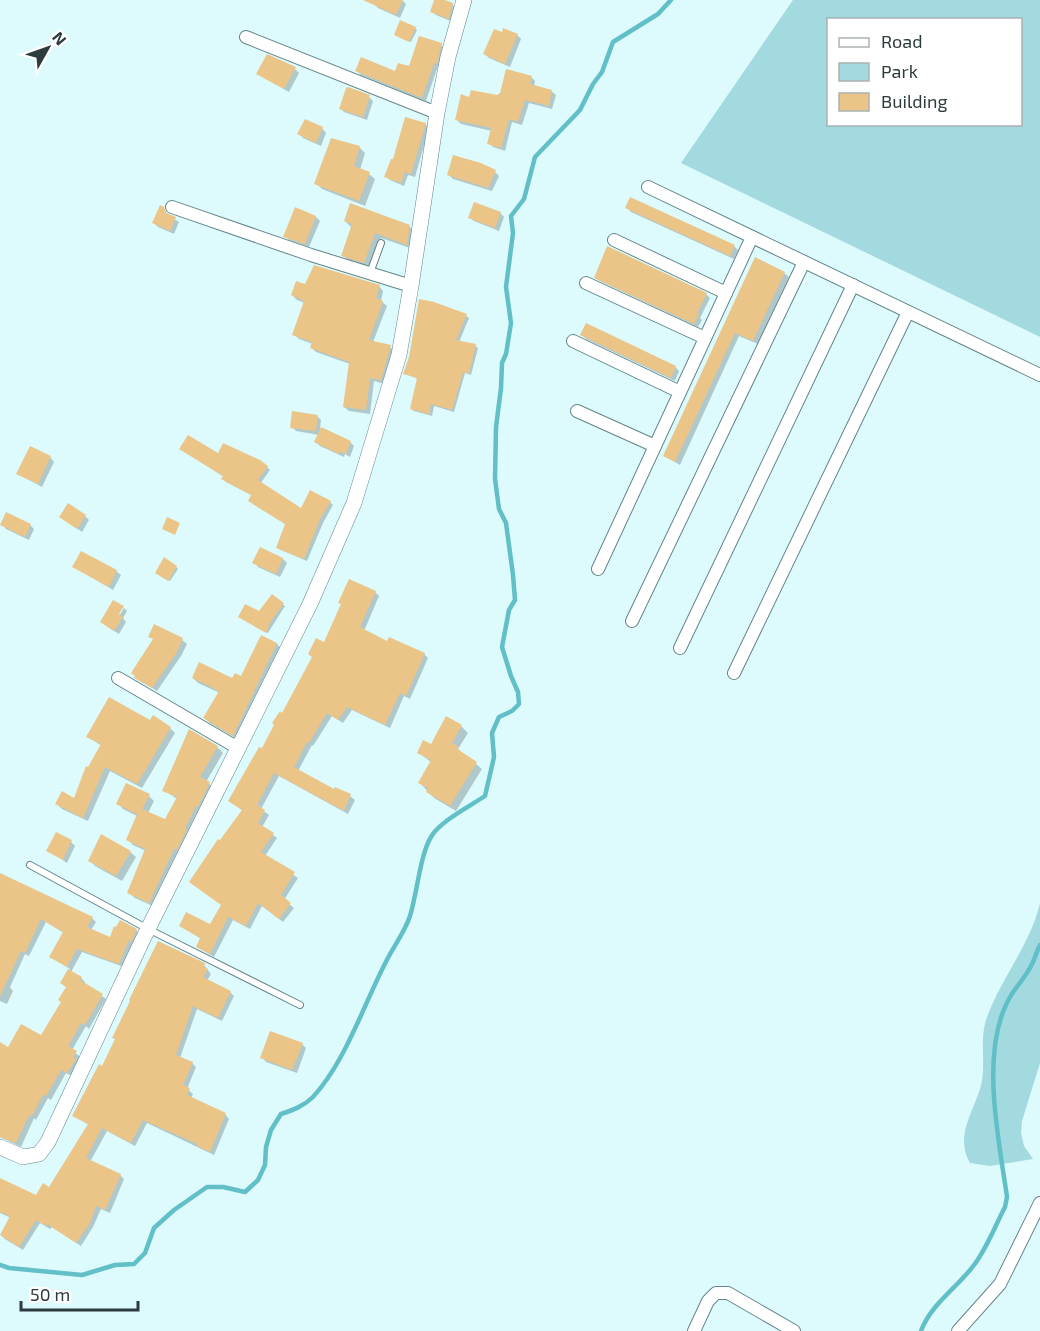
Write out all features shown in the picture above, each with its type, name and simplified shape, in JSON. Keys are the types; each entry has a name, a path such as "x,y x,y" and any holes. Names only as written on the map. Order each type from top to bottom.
{"street":[{"path":"0,1147 23,1157 39,1154 48,1142 148,928 310,604 354,503 399,355 437,113 448,57 464,0"},
{"path":"246,38 437,113"},
{"path":"648,188 1040,375"},
{"path":"172,207 411,286"},
{"path":"598,569 752,237"},
{"path":"614,240 726,293"},
{"path":"632,621 804,262"},
{"path":"586,283 705,338"},
{"path":"680,648 853,285"},
{"path":"734,673 908,312"},
{"path":"573,341 680,392"},
{"path":"577,411 655,446"},
{"path":"118,678 238,748"},
{"path":"958,1331 1000,1284 1040,1203"},
{"path":"694,1331 708,1301 716,1293 728,1293 794,1331"}],"lane":[{"path":"370,274 381,243"},
{"path":"30,865 300,1005"}],"green space":[{"path":"793,0 1040,0 1040,337 681,163"},
{"path":"1040,903 1040,1063 1022,1121 1021,1133 1024,1146 1033,1159 990,1166 970,1163 964,1144 964,1135 982,1081 983,1037 986,1020 1029,934"}],"building":[{"path":"363,0 403,0 396,15"},
{"path":"434,0 453,3 449,19 430,12"},
{"path":"400,20 416,27 409,42 394,35"},
{"path":"503,28 518,34 505,64 483,54 494,29 502,32"},
{"path":"419,36 442,43 437,64 434,63 422,98 355,71 361,57 395,71 398,63 409,66"},
{"path":"267,54 296,67 284,89 256,74"},
{"path":"506,69 532,76 530,84 552,90 549,106 525,100 518,122 509,119 501,148 487,144 491,128 455,120 461,94 469,97 471,90 497,95 500,93"},
{"path":"348,87 370,95 363,117 339,109"},
{"path":"405,117 426,123 411,174 405,172 401,183 384,177 393,159"},
{"path":"305,119 323,127 316,143 297,134"},
{"path":"331,138 360,146 354,166 370,172 359,201 314,184"},
{"path":"453,155 496,170 488,188 447,175"},
{"path":"630,197 735,245 730,256 625,208"},
{"path":"474,202 501,212 495,228 468,218"},
{"path":"350,203 410,225 407,245 375,233 364,263 341,256 352,224 344,221"},
{"path":"160,205 164,207 166,213 176,217 170,231 152,223"},
{"path":"295,207 316,216 305,244 283,237"},
{"path":"607,246 707,293 694,324 594,278"},
{"path":"755,257 785,272 753,341 735,333 675,462 663,456"},
{"path":"314,265 380,285 376,298 383,301 369,340 391,345 381,380 370,378 366,410 343,407 349,362 310,348 312,342 292,335 304,301 291,295 296,281 305,284"},
{"path":"419,299 467,314 456,340 476,344 469,373 463,372 452,410 431,404 429,414 410,409 417,378 403,374 409,357"},
{"path":"586,323 676,366 671,378 580,335"},
{"path":"292,411 318,415 316,431 290,428"},
{"path":"321,427 351,441 346,454 340,451 339,454 314,442"},
{"path":"188,435 218,453 223,443 260,460 268,466 258,480 301,508 310,490 331,501 320,519 304,559 276,548 285,524 248,501 251,495 221,479 223,476 179,449"},
{"path":"30,446 51,456 38,484 16,474"},
{"path":"68,503 86,515 77,529 59,517"},
{"path":"6,512 31,524 25,537 0,525"},
{"path":"167,517 180,523 175,535 162,529"},
{"path":"260,547 283,558 276,574 252,563"},
{"path":"81,551 117,570 109,587 72,567"},
{"path":"164,557 177,566 168,581 155,573"},
{"path":"349,579 376,591 360,627 387,641 389,637 425,653 406,696 400,693 385,725 347,707 338,720 327,713 309,743 307,742 294,767 334,789 335,787 351,794 344,811 274,773 257,805 265,810 258,823 274,833 261,852 295,872 281,895 291,903 279,919 258,903 246,926 228,917 210,954 196,947 200,938 179,926 186,912 210,924 221,905 189,882 218,839 220,840 242,810 228,801 259,747 262,748 274,725 272,723 280,711 282,713 312,657 308,654 316,638 324,642"},
{"path":"272,594 284,603 271,621 266,633 238,617 245,604 259,611"},
{"path":"113,600 124,606 119,614 123,617 114,631 100,622"},
{"path":"154,624 183,638 177,652 152,688 134,678 135,676 131,673 153,639 148,637"},
{"path":"261,635 277,643 233,736 203,718 219,691 192,678 199,662 232,678 235,673 241,676"},
{"path":"109,697 150,720 153,715 171,727 137,784 105,767 83,818 55,804 62,791 74,798 86,766 88,767 101,744 86,737"},
{"path":"446,716 462,725 452,743 477,762 450,806 426,792 428,788 418,783 431,760 417,753 423,740 431,744"},
{"path":"189,729 218,746 200,777 210,782 185,828 187,829 177,850 174,849 149,903 127,893 145,849 126,840 137,814 116,804 126,783 150,794 142,809 165,819 177,797 162,791"},
{"path":"56,832 72,840 63,860 46,851"},
{"path":"101,834 131,851 116,876 88,861"},
{"path":"0,873 93,917 87,927 110,937 114,926 116,927 120,920 137,929 131,942 129,940 119,964 77,949 67,967 49,957 63,932 41,919 25,953 21,951 0,996"},
{"path":"158,941 205,963 204,967 208,969 203,977 231,991 218,1018 193,1006 176,1055 193,1062 183,1085 190,1088 187,1095 226,1113 210,1152 143,1120 131,1143 102,1128 86,1158 121,1174 105,1210 96,1206 90,1223 76,1243 47,1224 46,1226 36,1220 19,1247 0,1235 10,1216 0,1212 0,1178 36,1195 43,1183 49,1187 88,1124 72,1116 99,1064 102,1066 115,1039 112,1038 129,1000"},
{"path":"68,969 82,977 80,980 103,994 85,1025 81,1023 68,1046 77,1051 73,1057 76,1059 67,1073 61,1070 46,1096 43,1095 32,1116 29,1115 16,1143 0,1137 0,1042 8,1047 21,1024 41,1035 61,1002 58,1000 66,987 60,983"},
{"path":"270,1031 303,1043 292,1070 260,1058"}],"waterway":[{"path":"0,1265 9,1268 82,1275 115,1265 134,1264 145,1253 154,1228 174,1210 207,1187 223,1187 245,1192 258,1180 265,1165 266,1147 271,1130 281,1114 302,1105 313,1097 346,1048 380,973 408,921 424,854 431,837 448,820 485,796 494,757 492,733 499,717 512,711 519,704 518,692 502,647 509,610 515,600 506,523 499,509 495,479 496,427 502,363 506,354 511,323 506,287 513,233 511,216 524,199 535,157 580,110 602,72 613,42 658,14 671,0"},
{"path":"921,1331 931,1313 979,1258 1005,1207 1007,1197 994,1100 994,1049 1006,1005 1028,971 1040,945"}]}
